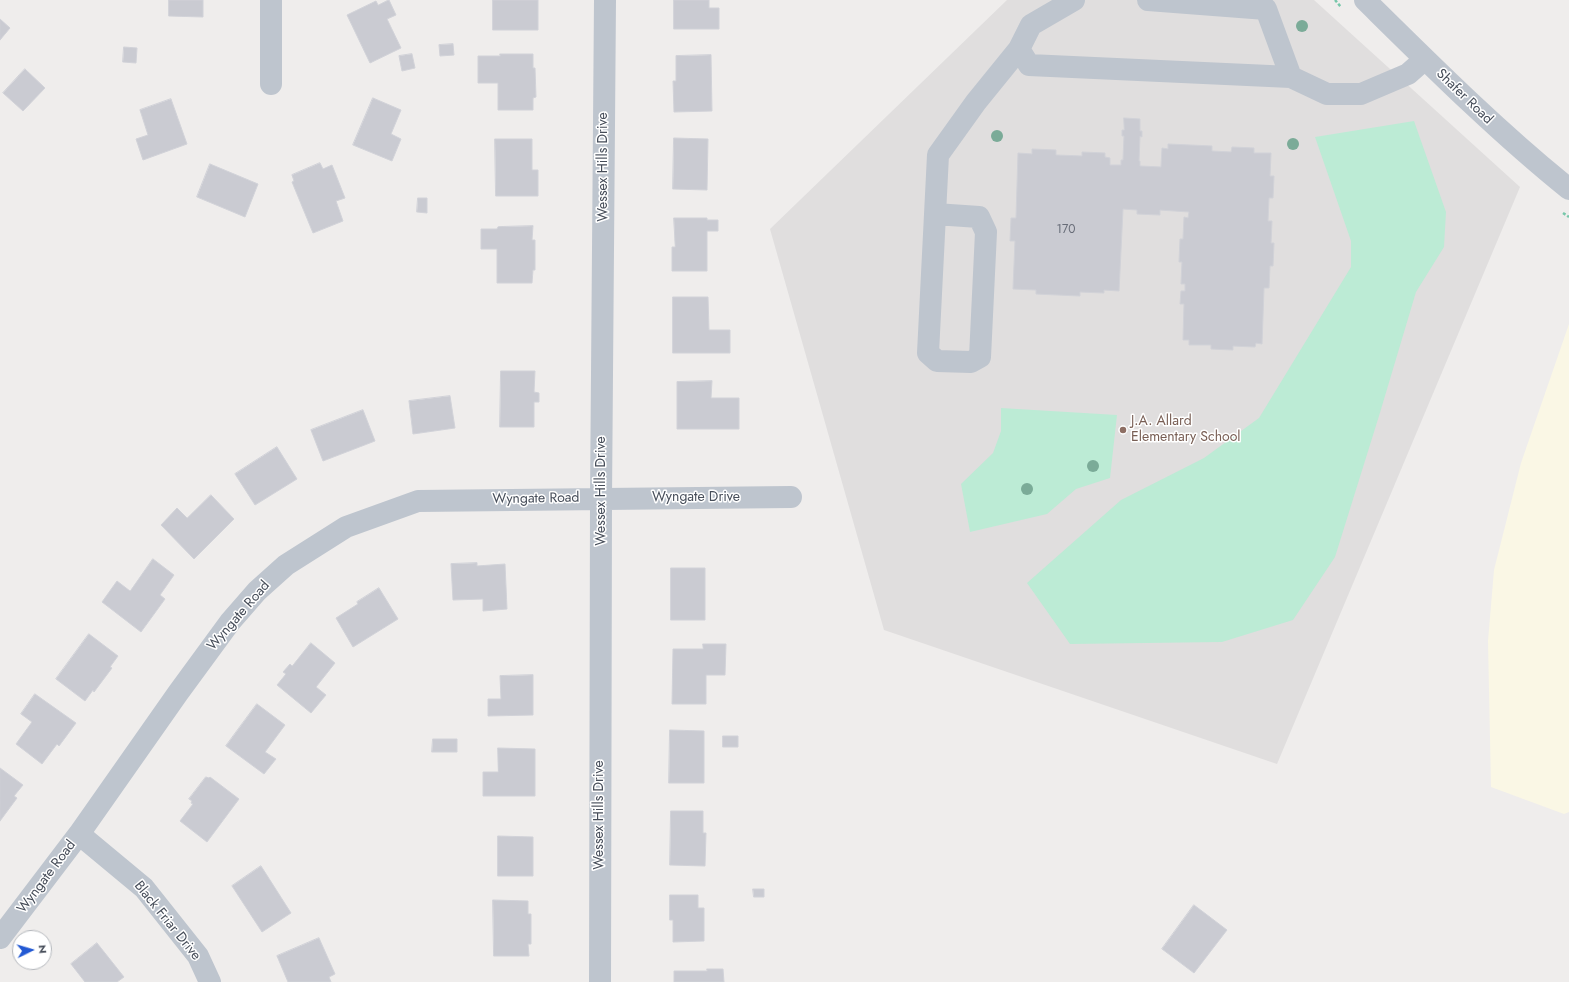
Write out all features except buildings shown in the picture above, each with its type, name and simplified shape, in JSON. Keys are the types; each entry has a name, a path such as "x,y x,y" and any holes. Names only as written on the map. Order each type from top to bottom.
{"street":[{"path":"271,0 271,84"},
{"name":"Wessex Hills Drive","path":"600,982 601,499 605,0"},
{"path":"935,214 979,217 986,232 980,357 971,362 937,361 928,353 935,214 938,155 976,102 1018,49 1031,25 1074,0"},
{"path":"1148,0 1266,9 1291,77"},
{"name":"Shafer Road","path":"1364,0 1509,140 1569,189"},
{"path":"1018,49 1029,65 1291,77 1327,94 1361,94 1408,74 1425,59"},
{"name":"Wyngate Drive","path":"601,499 791,497"},
{"name":"Wyngate Road","path":"0,938 79,834 178,692 230,622 257,591 286,564 346,526 418,501 601,499"},
{"name":"Black Friar Drive","path":"79,834 144,888 198,956 210,982"}],"shaded area":[{"name":"J.A. Allard Elementary School","path":"1007,0 1314,0 1520,187 1277,764 884,630 770,229"},
{"path":"1569,324 1569,812 1564,814 1491,787 1488,641 1494,570 1521,463"}],"green space":[{"path":"1414,121 1446,212 1444,247 1416,292 1335,557 1293,620 1222,642 1070,644 1027,583 1121,500 1204,458 1259,418 1351,267 1351,241 1315,137"},
{"path":"1001,408 1117,415 1110,478 1076,489 1047,514 970,532 961,484 993,453 1001,431"}],"place":[{"name":"J.A. Allard Elementary School","path":"1123,430"}]}
